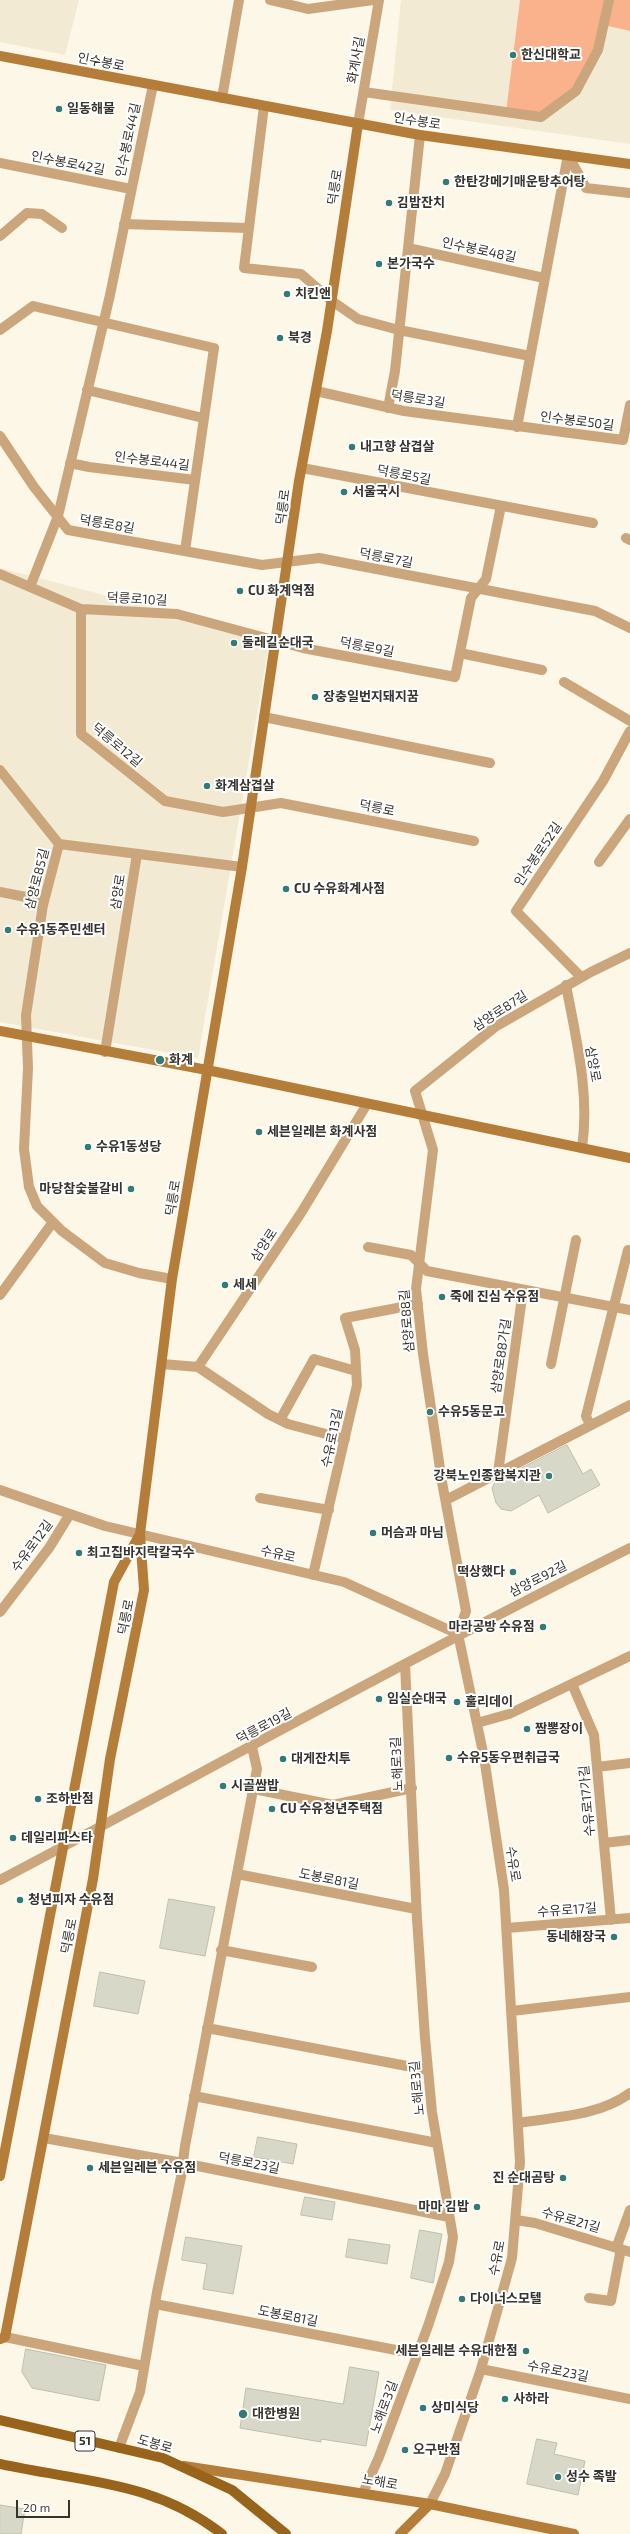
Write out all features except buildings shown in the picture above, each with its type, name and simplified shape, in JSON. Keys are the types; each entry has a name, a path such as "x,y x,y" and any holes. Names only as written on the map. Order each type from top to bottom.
{"main road":[{"name":"인수봉로","path":"0,56 420,135 630,164"},
{"name":"덕릉로","path":"2,2338 44,2138 93,1879 99,1827 110,1759 144,1590 140,1534 172,1279 242,867 302,468 332,301 358,124"},
{"path":"0,1031 28,1038 208,1070 630,1158"},
{"name":"덕릉로","path":"0,2176 5,2130 63,1847 114,1582 140,1534"},
{"name":"도봉로","path":"0,2420 163,2458 232,2490 286,2534"},
{"path":"0,2464 144,2491 205,2521 222,2534"},
{"name":"노해로","path":"180,2466 430,2504 574,2534"},
{"path":"400,2534 430,2504"}],"street":[{"path":"222,98 239,0"},
{"path":"270,0 308,9 373,0"},
{"name":"화계사길","path":"358,124 379,0"},
{"path":"364,92 541,117 576,91 598,50 609,0"},
{"name":"인수봉로44길","path":"30,587 58,516 103,321 153,85"},
{"path":"264,106 244,268 301,274 332,301 358,319 399,330 530,356"},
{"path":"388,408 399,330 420,135"},
{"path":"568,155 586,188 630,193"},
{"path":"517,427 568,155"},
{"name":"인수봉로42길","path":"0,163 132,189"},
{"path":"0,236 27,212 42,214 62,228"},
{"path":"124,224 248,228"},
{"name":"인수봉로48길","path":"408,248 544,278"},
{"path":"0,330 33,306 103,321"},
{"name":"인수봉로44길","path":"70,463 89,467 195,480 214,348 103,321"},
{"path":"87,390 203,418"},
{"name":"덕릉로3길","path":"316,391 388,408 517,427"},
{"name":"인수봉로50길","path":"517,427 623,440 630,406"},
{"name":"덕릉로8길","path":"0,436 34,487 68,530 262,566 288,562"},
{"name":"덕릉로5길","path":"302,468 593,524"},
{"path":"185,551 195,480"},
{"path":"501,506 486,579 471,598 460,653 542,670"},
{"name":"덕릉로7길","path":"288,562 319,558 595,611 630,628"},
{"name":"덕릉로10길","path":"0,574 81,609 177,614 276,640"},
{"name":"덕릉로12길","path":"81,609 81,734 165,801 223,812 250,807"},
{"name":"덕릉로9길","path":"276,640 303,648 455,676 460,653"},
{"path":"564,682 630,721"},
{"path":"264,718 490,763"},
{"name":"인수봉로52길","path":"581,977 516,911 603,781 630,731"},
{"name":"삼양로85길","path":"0,770 59,844 43,905 26,1015 28,1038"},
{"name":"덕릉로","path":"250,807 280,803 474,841"},
{"path":"599,862 630,819"},
{"path":"59,844 242,867"},
{"name":"삼양로","path":"105,1052 137,854"},
{"path":"0,892 26,897 43,905"},
{"name":"삼양로87길","path":"424,1115 415,1091 495,1027 566,985 630,953"},
{"name":"삼양로","path":"566,985 586,1095 586,1124 582,1148"},
{"path":"28,1038 24,1150 29,1187 37,1206 53,1222 105,1263 139,1273 172,1279"},
{"name":"삼양로","path":"198,1367 300,1212 367,1104"},
{"name":"삼양로88길","path":"424,1115 433,1150 416,1289 446,1500 466,1611 458,1634"},
{"path":"0,1295 53,1222"},
{"path":"551,1364 566,1298 576,1240"},
{"path":"368,1247 411,1255 427,1271 630,1310"},
{"path":"590,1425 586,1416 628,1250"},
{"name":"삼양로88가길","path":"498,1473 523,1290"},
{"name":"수유로13길","path":"313,1575 330,1510 357,1385 355,1350 345,1318 418,1304"},
{"path":"280,1420 314,1360 356,1371"},
{"path":"162,1364 198,1367 268,1414 280,1420 345,1439"},
{"path":"446,1500 630,1405"},
{"name":"수유로","path":"0,1490 105,1526 344,1582 458,1634 477,1723 504,1890 519,2123 520,2162 512,2258 481,2369 445,2474 430,2504"},
{"path":"260,1498 330,1510"},
{"name":"수유로12길","path":"0,1612 49,1548 70,1514"},
{"name":"삼양로92길","path":"458,1634 630,1548"},
{"name":"덕릉로19길","path":"0,1880 252,1747 458,1634"},
{"path":"477,1723 509,1714 630,1656"},
{"name":"노해로3길","path":"363,2493 379,2457 417,2354 449,2262 453,2237 437,2143 428,2070 416,1909 412,1788 405,1664"},
{"name":"수유로17가길","path":"572,1684 594,1736 611,1920"},
{"path":"119,2448 140,2392 221,1950 254,1789 257,1769 252,1747"},
{"path":"597,1767 630,1763"},
{"path":"254,1789 333,1806 412,1788"},
{"path":"604,1843 630,1840"},
{"name":"도봉로81길","path":"237,1874 416,1909"},
{"name":"수유로17길","path":"507,1928 630,1918"},
{"path":"221,1950 312,1967"},
{"path":"512,2011 630,1997"},
{"path":"207,2028 428,2070"},
{"path":"519,2123 584,2113 620,2101 630,2093"},
{"path":"194,2096 437,2143"},
{"name":"덕릉로23길","path":"44,2138 183,2163 449,2216"},
{"path":"589,2298 611,2302 619,2248 618,2243 630,2210"},
{"name":"수유로21길","path":"516,2220 535,2223 630,2252"},
{"name":"도봉로81길","path":"155,2304 417,2354"},
{"path":"2,2338 144,2366"},
{"name":"수유로23길","path":"481,2369 630,2399"}],"shaded area":[{"path":"0,0 79,0 65,55 0,42"},
{"name":"한신대학교","path":"401,0 630,0 630,144 390,110"},
{"path":"520,0 630,0 630,31 604,25 576,91 541,117 506,112"},
{"path":"0,568 270,638 198,1058 0,1022"}],"place":[{"name":"한신대학교","path":"513,55"},
{"name":"일동해물","path":"59,109"},
{"name":"한탄강메기매운탕추어탕","path":"446,182"},
{"name":"김밥잔치","path":"389,203"},
{"name":"본가국수","path":"379,264"},
{"name":"치킨앤","path":"287,294"},
{"name":"북경","path":"280,338"},
{"name":"내고향 삼겹살","path":"352,447"},
{"name":"서울국시","path":"344,492"},
{"name":"CU 화계역점","path":"240,591"},
{"name":"둘레길순대국","path":"234,643"},
{"name":"장충일번지돼지꿈","path":"315,697"},
{"name":"화계삼겹살","path":"207,786"},
{"name":"CU 수유화계사점","path":"286,889"},
{"name":"수유1동주민센터","path":"8,930"},
{"name":"화계","path":"160,1060"},
{"name":"세븐일레븐 화계사점","path":"259,1132"},
{"name":"수유1동성당","path":"88,1147"},
{"name":"마당참숯불갈비","path":"131,1189"},
{"name":"세세","path":"225,1285"},
{"name":"죽에 진심 수유점","path":"442,1297"},
{"name":"수유5동문고","path":"430,1412"},
{"name":"강북노인종합복지관","path":"549,1476"},
{"name":"머슴과 마님","path":"373,1533"},
{"name":"최고집바지락칼국수","path":"79,1553"},
{"name":"떡상했다","path":"513,1572"},
{"name":"마라공방 수유점","path":"543,1627"},
{"name":"임실순대국","path":"379,1699"},
{"name":"훌리데이","path":"457,1702"},
{"name":"짬뽕장이","path":"527,1729"},
{"name":"수유5동우편취급국","path":"449,1758"},
{"name":"대게잔치투","path":"283,1759"},
{"name":"시골쌈밥","path":"223,1786"},
{"name":"조하반점","path":"38,1799"},
{"name":"CU 수유청년주택점","path":"272,1809"},
{"name":"데일리파스타","path":"13,1838"},
{"name":"청년피자 수유점","path":"20,1900"},
{"name":"동네해장국","path":"614,1937"},
{"name":"세븐일레븐 수유점","path":"90,2168"},
{"name":"진 순대곰탕","path":"563,2178"},
{"name":"마마 김밥","path":"477,2207"},
{"name":"다이너스모텔","path":"462,2299"},
{"name":"세븐일레븐 수유대한점","path":"526,2351"},
{"name":"사하라","path":"505,2399"},
{"name":"상미식당","path":"423,2408"},
{"name":"대한병원","path":"243,2414"},
{"name":"오구반점","path":"405,2450"},
{"name":"성수 족발","path":"558,2477"}]}
